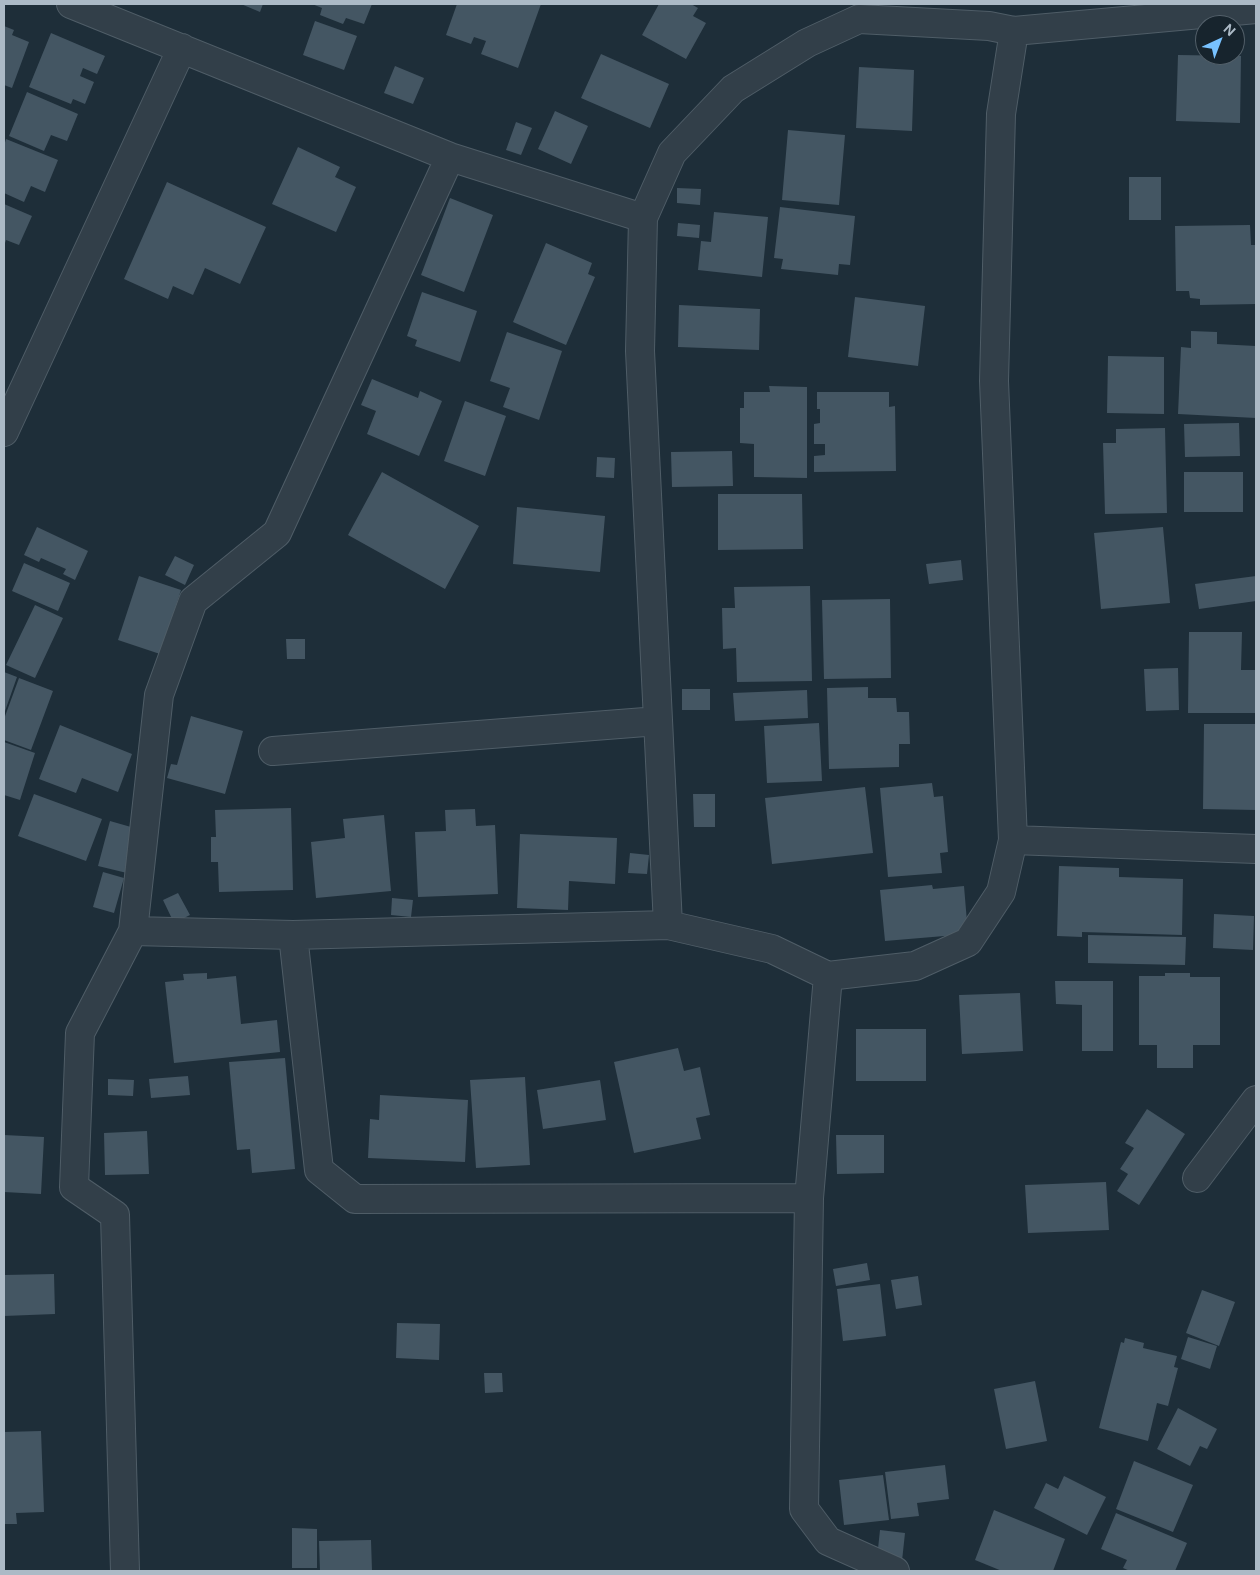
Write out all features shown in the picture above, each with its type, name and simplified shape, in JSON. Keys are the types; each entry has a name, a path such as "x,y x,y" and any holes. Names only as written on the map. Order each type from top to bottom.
{"street":[{"path":"71,4 450,158 643,218"},
{"path":"668,925 640,351 643,218 672,154 733,89 807,43 859,19 997,20 1256,9"},
{"path":"133,931 293,934 668,925 772,949 828,976 916,966 968,942 1001,892 1013,840 994,381 1001,114 997,20"},
{"path":"4,432 182,48"},
{"path":"125,1571 115,1215 74,1187 80,1033 133,931 159,695 193,601 277,533 450,158"},
{"path":"273,751 658,720"},
{"path":"1013,840 1256,849"},
{"path":"293,934 319,1170 355,1199 809,1198"},
{"path":"828,976 809,1198 804,1509 828,1541 895,1571"},
{"path":"1197,1178 1256,1100"}],"building":[{"path":"241,4 263,4 260,12"},
{"path":"312,4 372,4 364,24 346,18 343,24 320,15 322,8"},
{"path":"457,4 541,4 518,68 481,54 486,41 474,37 471,44 446,35"},
{"path":"659,4 691,4 698,8 693,16 706,23 686,59 642,35"},
{"path":"315,21 357,36 344,70 303,55"},
{"path":"4,26 14,30 12,35 29,42 12,88 4,85"},
{"path":"51,33 105,56 97,74 83,68 80,76 94,82 85,104 73,99 71,104 29,87"},
{"path":"601,54 669,84 650,128 581,98"},
{"path":"1178,55 1195,55 1195,65 1241,65 1240,123 1176,121"},
{"path":"395,66 424,78 413,104 384,93"},
{"path":"859,67 914,70 912,131 856,128"},
{"path":"27,92 78,114 67,141 51,135 44,151 9,136"},
{"path":"555,111 588,126 571,164 538,149"},
{"path":"516,122 532,128 521,155 506,150"},
{"path":"788,130 845,135 839,205 782,200"},
{"path":"6,139 58,160 45,192 31,186 24,202 4,193 4,146"},
{"path":"298,147 340,167 335,177 356,187 336,232 272,204"},
{"path":"1129,177 1161,177 1161,220 1129,220"},
{"path":"167,182 266,227 240,284 205,268 193,295 173,286 168,299 124,279"},
{"path":"677,188 701,189 700,205 677,203"},
{"path":"450,198 493,215 464,292 421,275"},
{"path":"4,204 32,216 19,245 6,240 4,246"},
{"path":"780,207 855,216 850,265 839,264 838,275 781,269 783,259 774,258"},
{"path":"714,212 768,217 762,277 698,270 701,241 711,242"},
{"path":"678,223 700,225 699,238 677,236"},
{"path":"1250,225 1251,245 1256,245 1256,304 1200,305 1200,299 1190,298 1189,291 1176,291 1175,226"},
{"path":"546,243 592,263 588,274 595,277 566,345 513,322"},
{"path":"422,292 477,311 460,362 415,346 417,340 407,336"},
{"path":"855,297 925,306 918,366 848,357"},
{"path":"679,305 760,309 759,350 678,347"},
{"path":"1191,331 1217,332 1217,344 1256,346 1256,418 1178,414 1181,347 1191,348"},
{"path":"507,332 562,351 539,420 503,407 510,388 490,381"},
{"path":"1108,356 1164,357 1164,414 1107,413"},
{"path":"372,379 418,398 420,391 442,401 419,456 367,434 376,411 361,405"},
{"path":"769,386 807,387 807,478 754,477 754,444 740,443 740,408 744,408 744,392 770,392"},
{"path":"817,392 889,392 889,407 895,406 896,471 814,472 814,456 825,455 825,444 814,444 814,424 820,423 820,409 817,409"},
{"path":"465,401 506,416 485,476 444,461"},
{"path":"1239,423 1240,456 1185,457 1184,424"},
{"path":"1165,428 1167,513 1105,514 1103,443 1116,443 1116,429"},
{"path":"732,451 733,486 672,487 671,452"},
{"path":"597,457 615,458 614,478 596,477"},
{"path":"382,472 479,526 445,589 348,535"},
{"path":"1184,472 1243,472 1243,512 1184,512"},
{"path":"718,494 802,494 803,549 718,550"},
{"path":"517,507 605,516 600,572 513,564"},
{"path":"37,527 88,551 75,580 63,574 66,569 41,558 39,562 24,555"},
{"path":"1163,527 1170,603 1101,609 1094,533"},
{"path":"175,556 194,565 185,585 165,575"},
{"path":"961,560 963,580 929,584 926,564"},
{"path":"24,563 70,583 58,611 12,591"},
{"path":"139,576 181,590 160,654 118,640"},
{"path":"1256,576 1256,601 1199,609 1195,584"},
{"path":"810,586 812,681 737,682 736,648 723,649 722,608 735,608 734,587"},
{"path":"890,599 891,678 824,679 822,600"},
{"path":"35,605 63,618 35,678 6,665"},
{"path":"1189,632 1242,632 1241,670 1256,670 1256,713 1188,713"},
{"path":"286,639 305,639 305,659 287,659"},
{"path":"1178,668 1179,710 1146,711 1144,669"},
{"path":"4,672 17,677 4,714"},
{"path":"19,678 53,691 31,750 4,740 4,719"},
{"path":"868,687 868,698 896,698 897,712 909,712 910,744 899,744 899,767 829,769 827,688"},
{"path":"682,689 710,689 710,710 682,710"},
{"path":"807,690 808,718 735,721 733,693"},
{"path":"191,716 243,731 225,794 167,778 171,764 177,765"},
{"path":"819,723 822,781 767,783 764,726"},
{"path":"1204,724 1256,724 1256,810 1203,809"},
{"path":"60,725 132,754 118,792 82,778 76,793 39,779"},
{"path":"4,742 35,753 20,800 4,795"},
{"path":"932,783 934,797 943,796 948,852 940,853 942,873 888,877 880,788"},
{"path":"865,787 873,853 772,864 765,798"},
{"path":"34,794 102,819 86,861 18,836"},
{"path":"693,794 715,794 715,827 694,827"},
{"path":"291,808 293,890 219,892 218,862 211,862 211,837 216,837 215,810"},
{"path":"475,809 476,826 495,825 498,894 418,897 415,832 446,831 445,810"},
{"path":"384,815 391,891 316,898 311,842 345,838 343,819"},
{"path":"110,821 138,829 127,873 98,866"},
{"path":"520,834 617,838 615,884 569,881 568,910 517,908"},
{"path":"630,853 649,855 647,874 628,873"},
{"path":"1059,866 1119,868 1119,877 1183,879 1182,935 1082,932 1082,937 1057,936"},
{"path":"103,872 124,878 114,913 93,907"},
{"path":"932,885 933,889 964,886 968,934 885,941 880,890"},
{"path":"178,893 190,915 174,923 163,900"},
{"path":"392,898 413,900 411,917 391,915"},
{"path":"1214,914 1254,916 1253,950 1213,948"},
{"path":"1088,935 1186,937 1185,965 1088,963"},
{"path":"207,973 207,979 236,976 241,1024 277,1020 280,1052 174,1063 165,982 184,980 183,974"},
{"path":"1165,973 1190,973 1190,977 1220,977 1220,1045 1193,1045 1193,1068 1157,1068 1157,1045 1139,1045 1139,976 1165,976"},
{"path":"1055,981 1113,981 1113,1051 1082,1051 1082,1005 1056,1004"},
{"path":"1020,993 1023,1051 962,1054 959,995"},
{"path":"856,1029 926,1029 926,1081 856,1081"},
{"path":"678,1048 684,1071 700,1067 710,1115 696,1118 701,1139 634,1153 614,1062"},
{"path":"285,1058 295,1169 252,1173 250,1149 237,1150 229,1062"},
{"path":"188,1076 190,1095 151,1098 149,1079"},
{"path":"525,1077 530,1165 476,1168 470,1080"},
{"path":"108,1079 134,1080 133,1096 108,1095"},
{"path":"600,1080 606,1120 543,1129 537,1090"},
{"path":"380,1095 468,1100 465,1162 368,1158 370,1119 379,1120"},
{"path":"1147,1109 1185,1134 1139,1205 1117,1191 1128,1174 1120,1169 1134,1148 1125,1143"},
{"path":"147,1131 149,1174 105,1175 104,1133"},
{"path":"4,1135 44,1137 41,1194 4,1192"},
{"path":"836,1135 884,1135 884,1173 837,1174"},
{"path":"1106,1182 1109,1230 1028,1233 1025,1185"},
{"path":"867,1263 870,1280 836,1286 833,1269"},
{"path":"54,1274 55,1314 4,1316 4,1275"},
{"path":"918,1276 922,1305 896,1309 891,1280"},
{"path":"880,1284 886,1336 843,1341 837,1289"},
{"path":"1202,1290 1235,1302 1219,1346 1186,1333"},
{"path":"397,1323 440,1324 439,1360 396,1358"},
{"path":"1188,1337 1217,1346 1210,1369 1181,1359"},
{"path":"1125,1338 1144,1343 1143,1348 1177,1356 1174,1367 1178,1368 1168,1406 1157,1403 1148,1441 1099,1428 1121,1342 1124,1343"},
{"path":"484,1373 502,1373 503,1392 485,1393"},
{"path":"1035,1381 1047,1441 1006,1449 994,1389"},
{"path":"1178,1408 1217,1429 1207,1449 1200,1446 1190,1466 1157,1449"},
{"path":"41,1431 44,1512 16,1513 17,1524 4,1524 4,1432"},
{"path":"1134,1461 1193,1485 1173,1532 1116,1509"},
{"path":"945,1465 949,1499 917,1503 919,1516 891,1519 885,1472"},
{"path":"883,1475 889,1520 844,1525 839,1480"},
{"path":"1064,1476 1106,1497 1087,1535 1034,1508 1046,1483 1058,1489"},
{"path":"994,1510 1065,1539 1053,1571 1002,1571 975,1560"},
{"path":"1116,1513 1187,1543 1175,1571 1130,1571 1123,1568 1127,1560 1101,1549"},
{"path":"292,1528 317,1529 317,1568 292,1568"},
{"path":"880,1530 905,1533 902,1561 877,1558"},
{"path":"371,1540 372,1571 320,1571 319,1541"}]}
